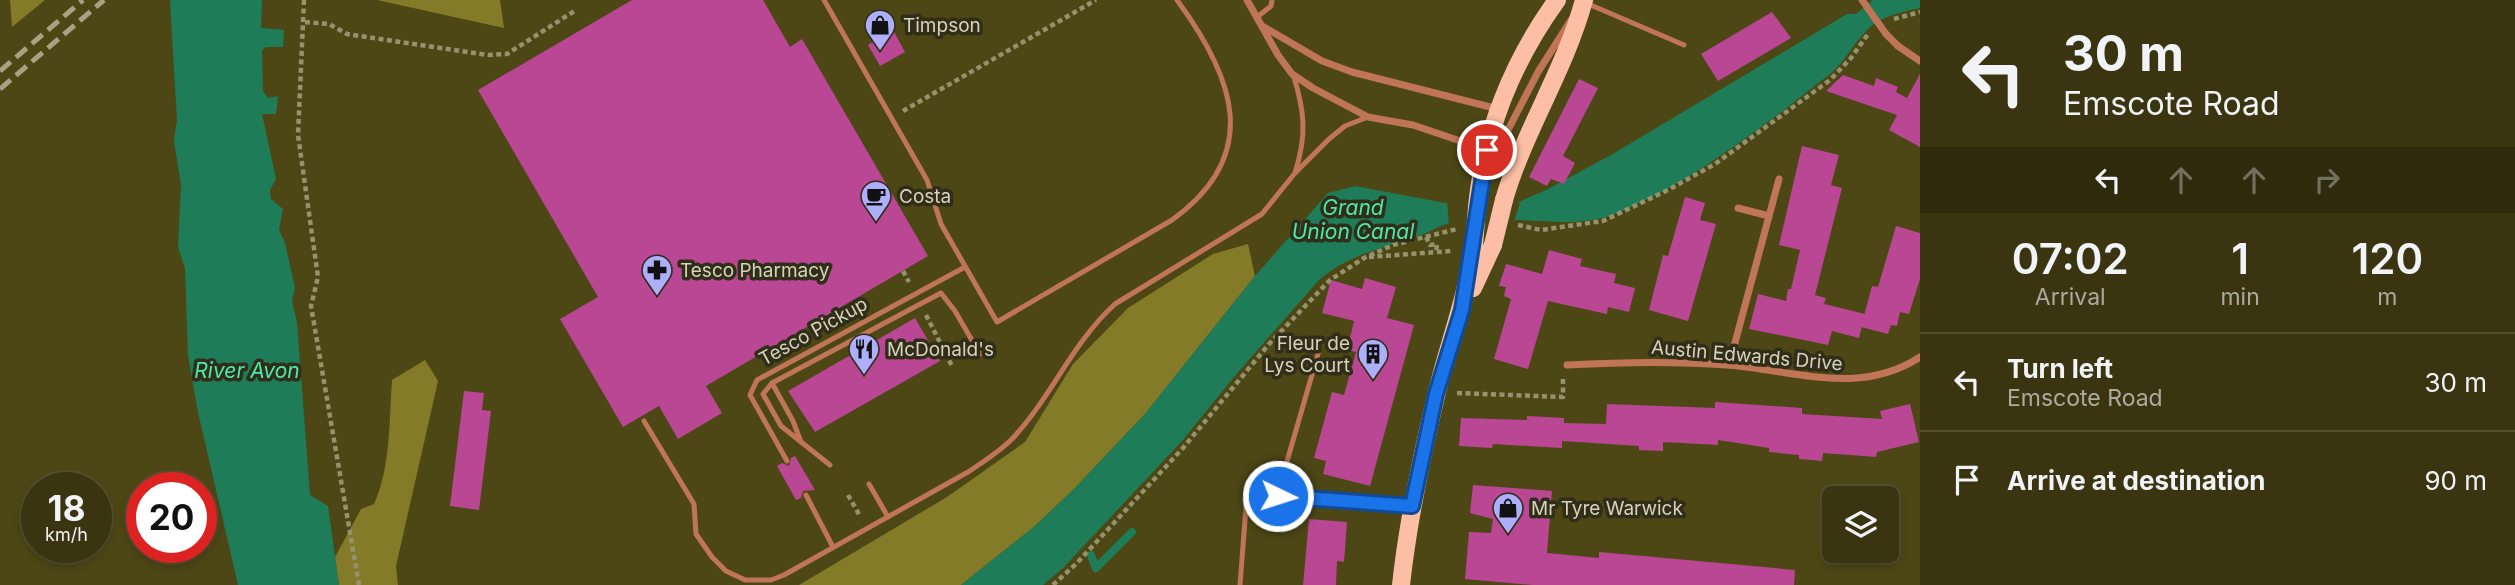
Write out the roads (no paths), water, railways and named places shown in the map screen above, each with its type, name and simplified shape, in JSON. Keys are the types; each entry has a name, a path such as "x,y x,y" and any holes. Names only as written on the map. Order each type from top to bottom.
{"main road":[{"path":"1462,310 1466,248 1487,150 1499,109 1513,74 1539,25 1558,0"},
{"path":"1401,585 1412,506 1436,394 1462,310 1493,245 1506,193 1572,43 1583,1"}],"street":[{"path":"1247,0 1292,74 1368,117 1413,125 1487,150 1507,132 1538,72 1583,1"},
{"path":"1862,0 1886,34 1920,61"},
{"path":"1263,26 1322,61 1352,72 1499,109 1507,132 1506,193"},
{"path":"1729,365 1779,179"},
{"path":"1738,208 1769,216"},
{"name":"Austin Edwards Drive","path":"1567,365 1626,361 1729,365 1814,377 1855,379 1882,376 1920,357"}],"lane":[{"path":"824,0 928,180 941,224 997,322 1172,220 1197,200 1210,184 1228,141 1230,115 1227,94 1212,51 1177,0"},
{"path":"1257,17 1279,0"},
{"path":"1583,1 1684,45"},
{"path":"1292,74 1302,110 1303,146 1295,173"},
{"path":"644,421 694,504 696,534 712,557 726,571 745,580 771,579 968,472 995,453 1026,421 1096,321 1115,304 1262,214 1295,173 1340,130 1368,117"},
{"name":"Tesco Pickup","path":"787,461 750,395 757,380 965,267"},
{"path":"830,465 781,426 763,394 772,383 941,293 980,354"},
{"path":"1278,496 1318,354"},
{"path":"772,383 801,442"},
{"path":"869,484 888,517"},
{"path":"1240,585 1247,494 1412,506"},
{"path":"806,495 833,547"}],"water":[{"name":"River Avon","path":"170,0 262,0 261,28 284,30 283,47 266,47 262,50 263,91 268,98 278,96 276,114 262,114 276,179 270,190 271,199 283,209 279,230 285,243 295,288 292,301 297,323 310,495 328,506 339,585 238,585 217,494 217,472 212,472 188,356 185,268 178,247 181,185 174,141 177,120"},
{"name":"Grand Union Canal","path":"1873,0 1920,0 1920,8 1892,15 1873,25 1835,69 1780,113 1697,172 1640,203 1589,221 1492,220 1445,225 1343,263 1319,280 1183,440 1063,568 1043,585 961,585 1035,526 1145,414 1255,276 1328,193 1355,186 1445,203 1507,207 1546,190 1611,155 1847,14 1856,14"}],"waterway":[{"path":"1091,555 1096,568 1132,532"}],"railway":[{"path":"0,71 83,0"},
{"path":"0,89 104,0"}],"place":[{"name":"Timpson","path":"880,52"},
{"name":"Costa","path":"876,223"},
{"name":"Tesco Pharmacy","path":"657,297"},
{"name":"McDonald's","path":"864,376"},
{"name":"Fleur de Lys Court","path":"1373,381"},
{"name":"Mr Tyre Warwick","path":"1508,535"}]}
